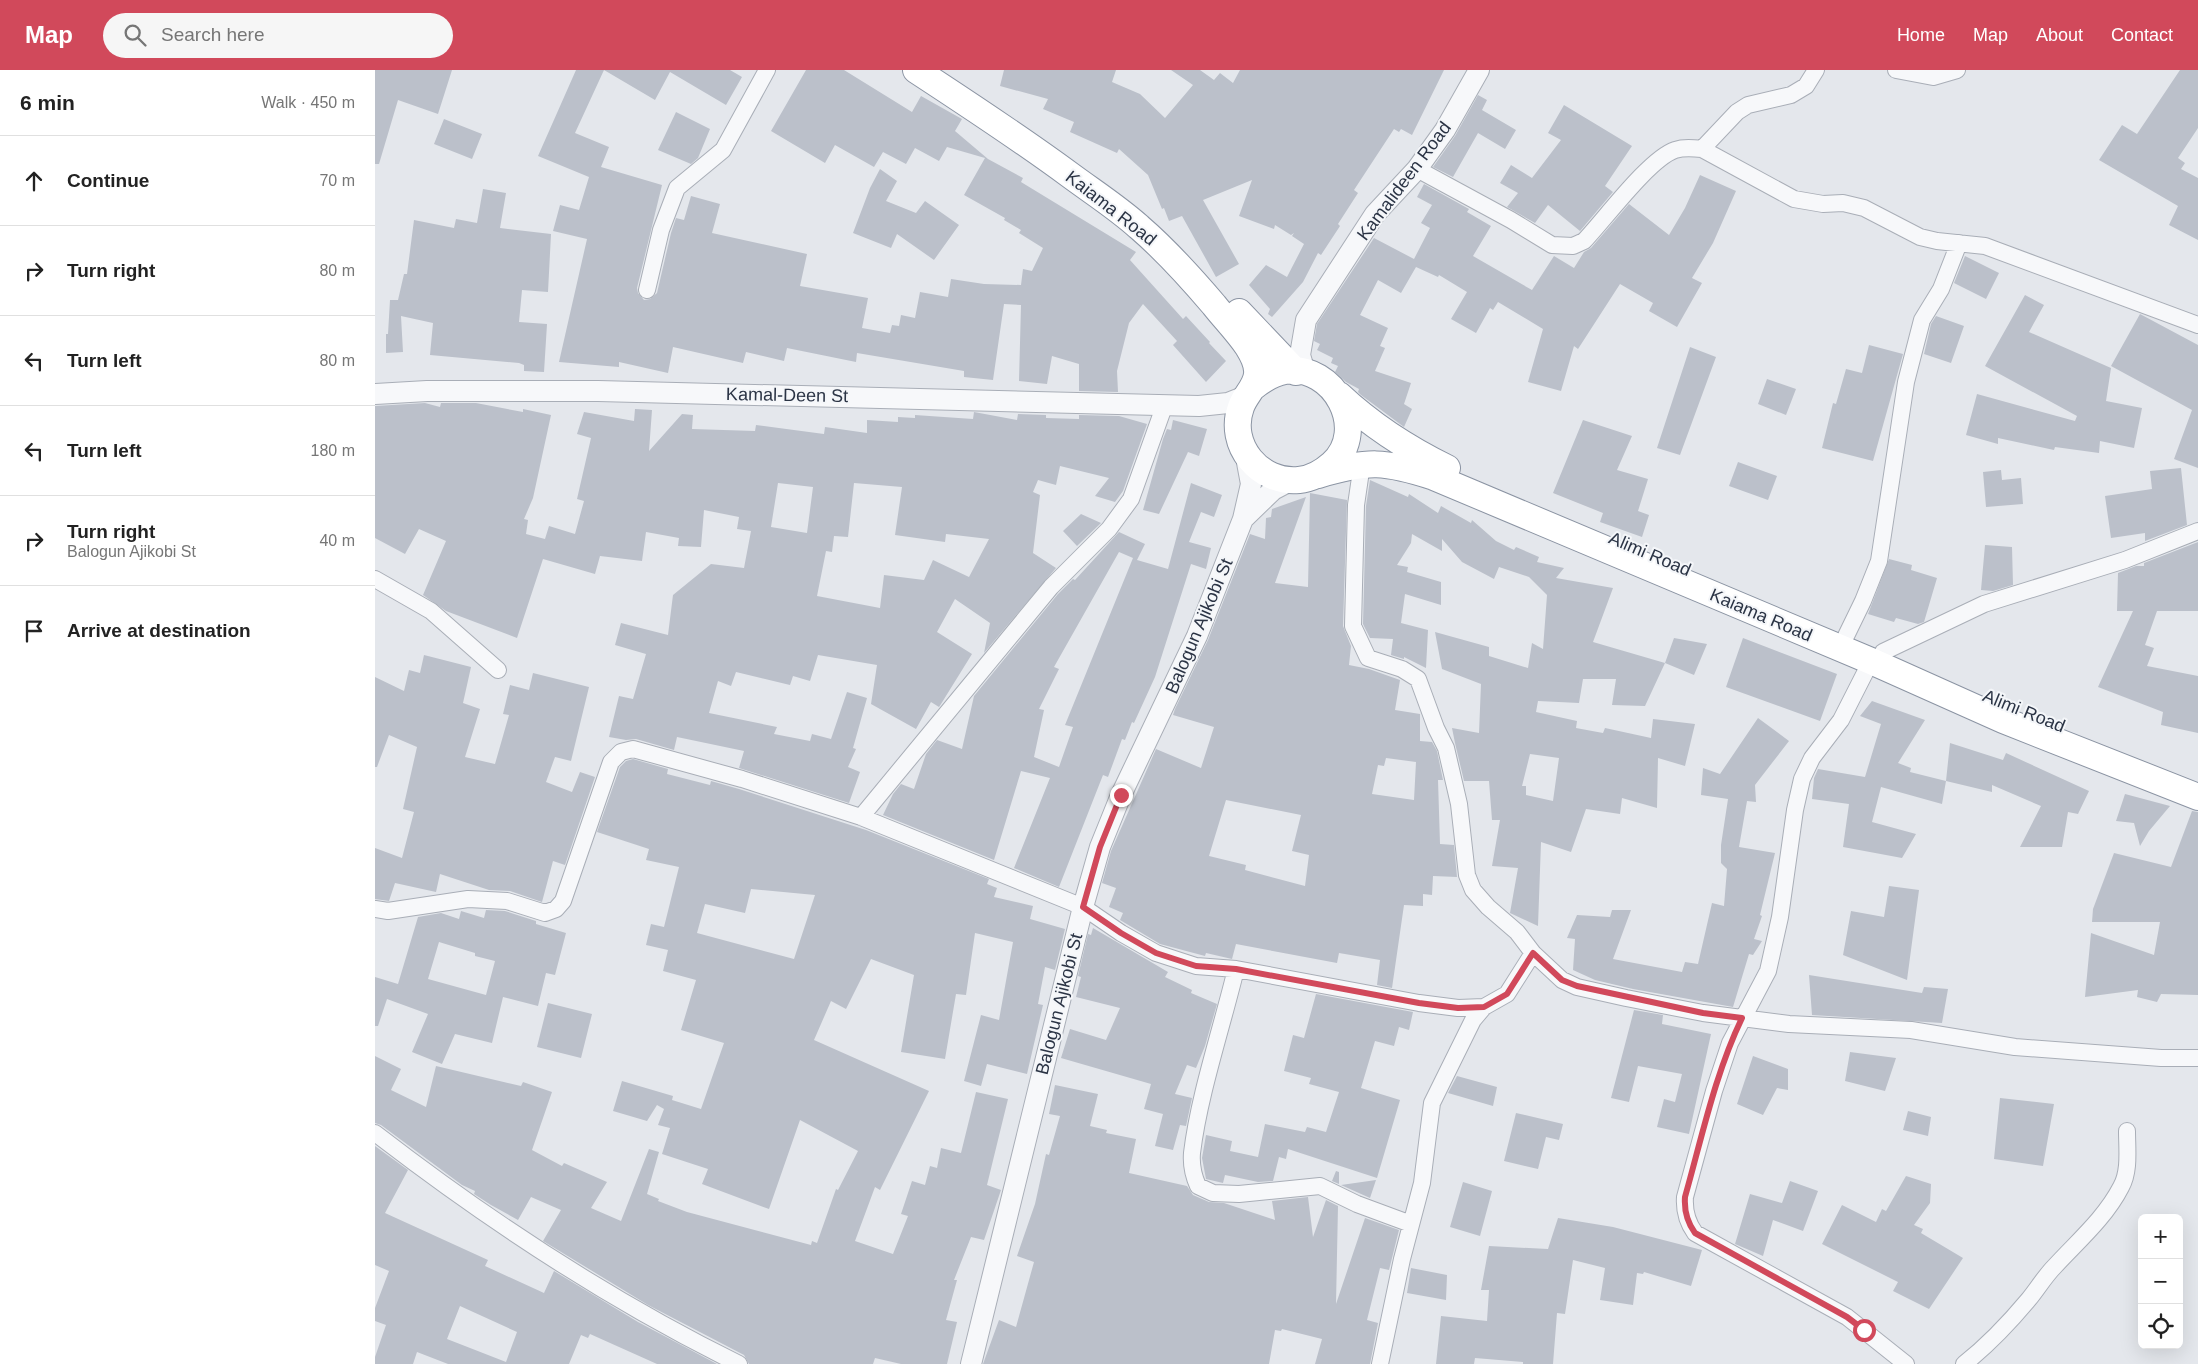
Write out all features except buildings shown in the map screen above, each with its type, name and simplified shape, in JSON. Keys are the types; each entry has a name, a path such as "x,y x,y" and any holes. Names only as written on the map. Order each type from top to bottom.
{"highway":[{"name":"Kaiama Road","path":"915,70 992,120 1112,205 1168,254 1253,355 1257,372 1250,391"},
{"name":"Kaiama Road","path":"943,70 1089,169 1153,219 1201,266 1228,300 1300,372"},
{"path":"1286,371 1300,372 1323,380 1339,395 1346,412 1348,431 1343,450 1333,463 1318,475 1300,480 1280,480 1265,473 1250,461 1237,425 1241,406 1250,391 1268,376 1286,371"},
{"name":"Alimi Road","path":"1339,395 1374,426 1425,458 1460,475 1846,636 1877,656 1971,689 2198,780"},
{"name":"Kaiama Road","path":"1318,475 1345,466 1385,463 1434,477 1877,656 2003,720 2198,797"}],"street":[{"path":"647,290 661,230 677,188 723,150 767,70"},
{"name":"Kamalideen Road","path":"1300,372 1300,355 1306,320 1375,214 1417,169 1445,130 1479,70"},
{"path":"1702,149 1742,109 1766,100 1791,95 1807,86 1816,70"},
{"path":"1896,70 1933,77 1957,70"},
{"path":"1417,169 1511,220 1552,245 1573,246 1584,241 1633,186 1664,156 1687,148 1702,149 1794,200 1823,204 1843,203 1864,208 1921,237 1994,249 2198,325"},
{"path":"1846,636 1879,561 1906,382 1922,320 1941,289 1959,243"},
{"name":"Kamal-Deen St","path":"375,394 427,390 598,391 1199,406 1228,403 1250,391"},
{"path":"861,817 1045,594 1109,529 1131,500 1165,404"},
{"path":"1199,406 1229,423 1242,443"},
{"name":"Balogun Ajikobi St","path":"971,1364 1083,907 1100,847 1121,795 1197,636 1243,519 1251,484 1242,443"},
{"path":"1361,464 1356,505 1353,626 1368,658 1402,669 1418,679 1436,728 1446,748 1459,804 1467,875 1473,890 1488,907 1517,932 1533,953 1562,980 1577,986 1703,1013 1789,1024 1911,1030 2015,1047 2161,1058 2198,1058"},
{"path":"1243,519 1273,490 1291,480"},
{"path":"1906,1364 1847,1317 1695,1233 1689,1225 1684,1208 1685,1197 1730,1043 1768,971 1779,916 1793,818 1802,779 1812,758 1841,720 1877,656 1984,604 2125,560 2198,531"},
{"path":"375,579 431,611 498,670"},
{"path":"375,909 388,911 468,899 507,901 545,913 556,909 563,901 611,762 621,752 633,749 741,779 861,817 1083,907 1121,933 1156,953 1196,966 1236,969 1419,1003 1458,1008 1484,1007"},
{"path":"1380,1364 1422,1183 1431,1103 1473,1020 1484,1007 1507,994 1533,953"},
{"path":"1236,969 1202,1102 1192,1154 1192,1175 1198,1186 1213,1193 1239,1194 1320,1186 1357,1204 1411,1224"},
{"path":"1964,1364 1985,1347 2023,1306 2054,1267 2085,1236 2122,1187 2126,1174 2127,1131"},
{"path":"375,1133 435,1180 557,1263 699,1344 739,1364"}],"route":[{"path":"1121,795 1100,847 1083,907 1121,933 1156,953 1196,966 1236,969 1419,1003 1458,1008 1484,1007 1495,999 1507,994 1533,953 1562,980 1577,986 1703,1013 1742,1018 1730,1043 1714,1092 1685,1197 1684,1208 1689,1225 1695,1233 1847,1317 1864,1330"}]}
